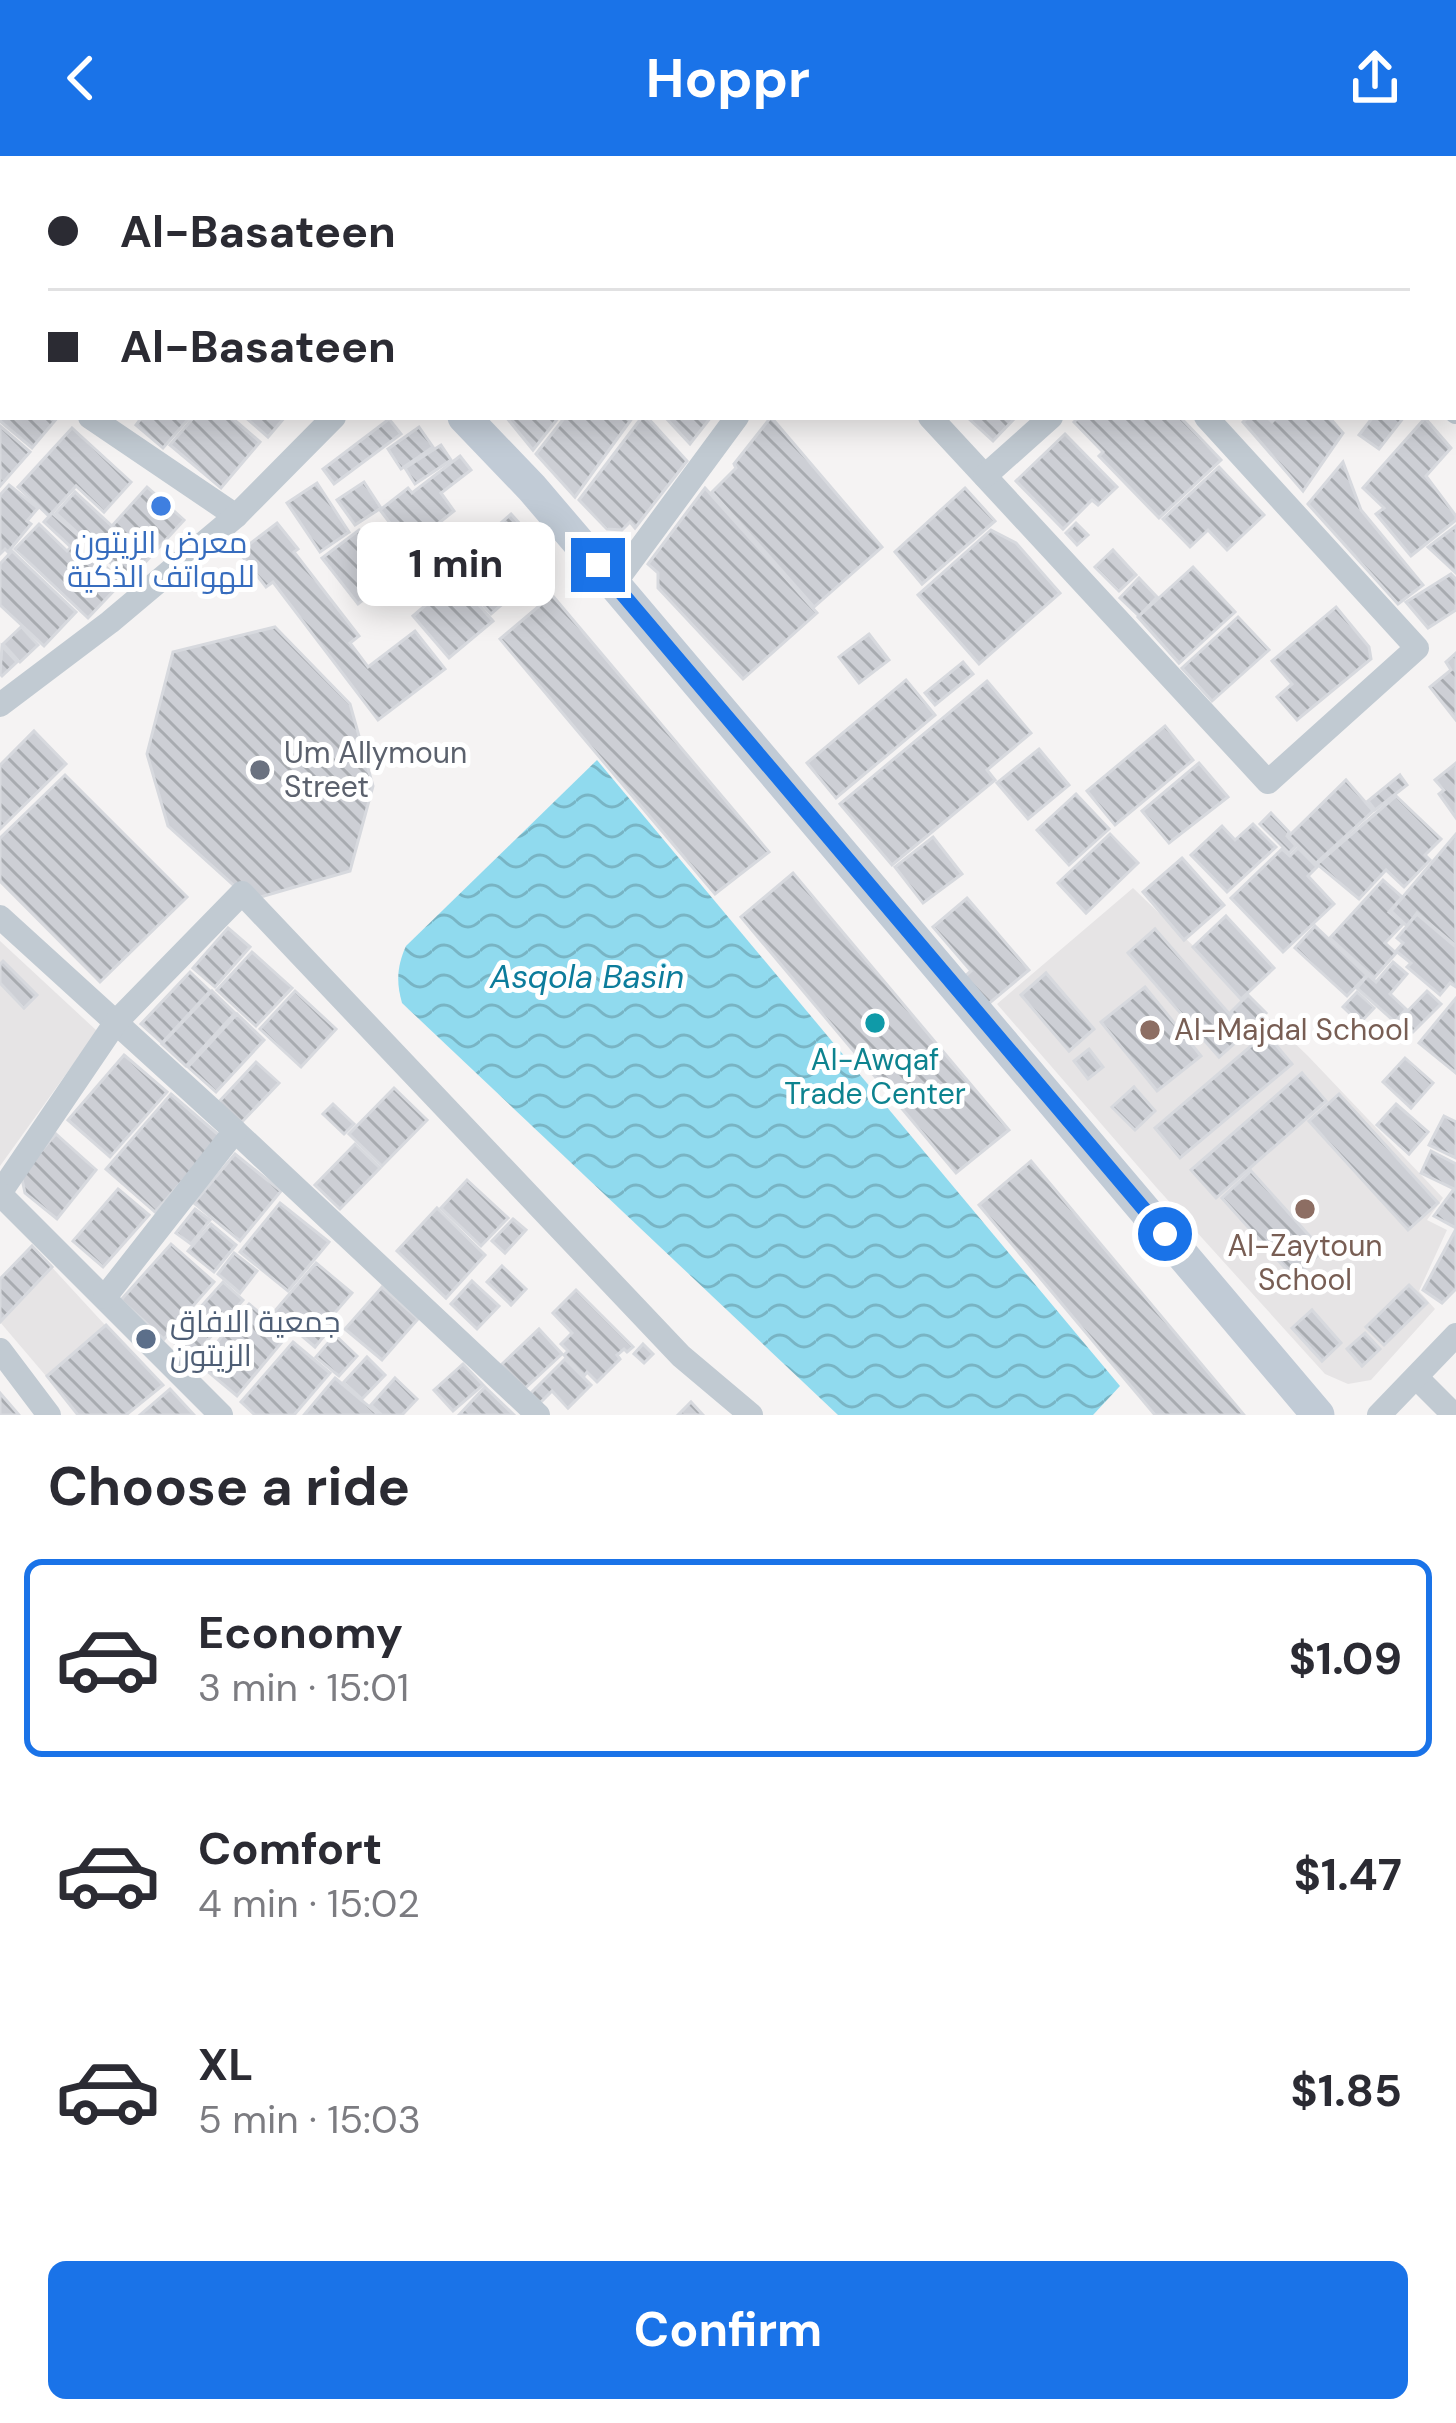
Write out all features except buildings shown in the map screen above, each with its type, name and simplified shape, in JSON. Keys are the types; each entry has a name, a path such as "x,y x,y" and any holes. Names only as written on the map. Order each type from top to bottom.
{"main road":[{"path":"467,420 532,488 1318,1415"}],"street":[{"path":"95,420 236,516"},
{"path":"0,705 110,622 236,516 331,420"},
{"path":"614,584 735,420"},
{"path":"933,420 1268,782 1417,648 1209,420"},
{"path":"985,476 1048,420"},
{"path":"221,1415 0,1194 116,1022 242,893 681,1356 751,1415"},
{"path":"0,916 538,1415"},
{"path":"105,1297 235,1131"},
{"path":"1379,1415 1456,1335"},
{"path":"0,1350 49,1415"},
{"path":"1417,1378 1454,1415"}],"shaded area":[{"path":"1133,888 1308,1056 1443,1198 1427,1220 1447,1230 1419,1291 1435,1309 1371,1380 1348,1384 1325,1374 997,1004"},
{"path":"0,941 97,1031 0,1166"},
{"path":"36,1250 105,1325 46,1376 0,1322 0,1287"}],"water":[{"name":"Asqola Basin","path":"597,760 1120,1386 1093,1415 838,1415 402,1003 398,974 406,946"}],"place":[{"name":"معرض الزيتون للهواتف الذكية","path":"161,506"},
{"name":"Um Allymoun Street","path":"260,770"},
{"name":"Al-Awqaf Trade Center","path":"875,1023"},
{"name":"Al-Majdal School","path":"1150,1030"},
{"name":"Al-Zaytoun School","path":"1305,1209"},
{"name":"جمعية الافاق الزيتون","path":"146,1339"}],"route":[{"path":"598,565 1165,1234"}]}
